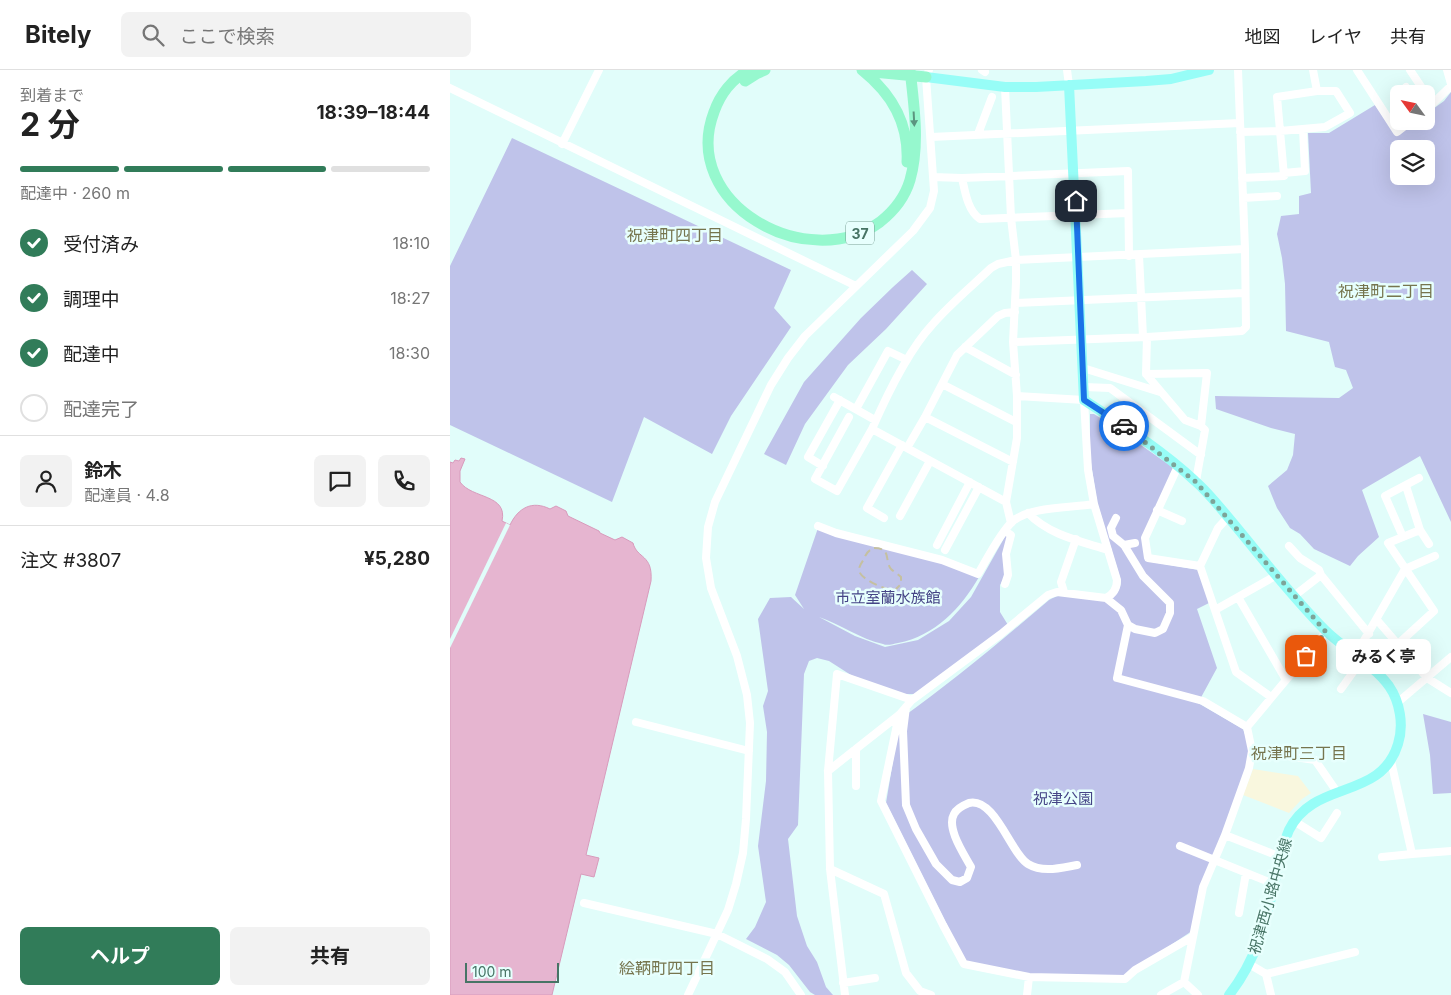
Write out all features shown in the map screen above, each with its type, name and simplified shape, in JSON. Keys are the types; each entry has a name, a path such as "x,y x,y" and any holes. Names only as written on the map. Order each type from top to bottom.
{"highway":[{"name":"37","path":"749,70 726,89 716,105 710,122 708,142 714,160 729,188 757,214 782,227 822,234 856,228 868,222 892,202 898,192 906,165 907,150 902,121 894,105 880,86 862,70"},
{"name":"37","path":"765,70 736,87 725,104 716,128 714,160 716,178 727,196 758,223 774,231 796,238 821,240 852,236 871,228 889,215 901,200 910,181 914,163 915,146 910,70"},
{"path":"858,70 928,74"},
{"path":"889,70 928,74"}],"main road":[{"path":"928,74 1005,87 1171,79 1204,71"},
{"path":"1069,85 1084,400"},
{"name":"祝津西小路中央線","path":"1084,400 1132,432 1178,466 1196,482 1326,632 1381,677 1388,686 1400,714 1398,744 1391,761 1375,777 1368,781 1322,798 1307,807 1294,822 1280,857 1263,931 1249,964 1229,995"}],"street":[{"path":"562,144 600,70"},
{"path":"1067,70 1069,85"},
{"path":"1013,342 1242,331 1246,327 1238,70"},
{"path":"1313,70 1317,91"},
{"path":"1357,70 1390,121"},
{"path":"1410,70 1420,85"},
{"path":"1435,103 1451,85 1447,70"},
{"path":"688,995 728,910 736,884 746,819 749,750 750,724 744,682 737,656 711,588 706,558 708,527 720,489 771,385 788,358 805,336 913,231 923,220 930,208 934,191 934,177 928,74"},
{"path":"1005,87 1011,218 1016,260 1013,342 1017,396 1016,438 1006,502 1011,523"},
{"path":"450,88 856,286"},
{"path":"1240,132 1280,131 1325,127 1350,113 1336,91 1317,91 1277,97 1280,131 1284,173"},
{"path":"978,134 992,98"},
{"path":"931,137 1240,123"},
{"path":"1242,178 1284,176 1284,173 1305,171 1303,129"},
{"path":"934,177 962,178 1128,171 1129,256"},
{"path":"962,178 965,194 974,215 980,219 1128,213"},
{"path":"1243,198 1277,196"},
{"path":"849,417 815,479 837,491 872,429 907,360 932,324 991,268 998,264 1016,260 1245,249"},
{"path":"1139,255 1146,374 1185,420 1201,426 1205,430 1196,482"},
{"path":"1015,303 1244,293"},
{"path":"884,518 868,508 904,446 925,417 957,355 998,316 1015,312"},
{"path":"965,347 1016,375"},
{"path":"856,409 888,350 907,360"},
{"path":"1083,368 1161,392"},
{"path":"1146,374 1207,373 1201,426"},
{"path":"942,384 1016,422"},
{"path":"1084,387 1110,388 1200,455"},
{"path":"1017,396 1084,400 1088,470 1094,504 1117,580 1117,585 1111,595 1106,598"},
{"path":"823,466 808,457 837,398 875,420"},
{"path":"925,417 1013,462"},
{"path":"872,429 1006,502"},
{"path":"900,516 930,461"},
{"path":"1178,466 1145,538 1148,558 1200,566"},
{"path":"1403,537 1386,496 1418,478"},
{"path":"937,545 970,482"},
{"path":"1406,486 1420,530 1429,544"},
{"path":"945,550 979,487"},
{"path":"818,526 836,533 942,560 978,574 1005,531 1011,523 1022,515 1094,504"},
{"path":"1157,510 1182,521"},
{"path":"1028,513 1048,530 1108,550"},
{"path":"1228,517 1218,528 1200,566 1236,672 1271,698"},
{"path":"1116,518 1111,528 1111,533 1124,545 1144,576 1170,603 1170,613 1163,629 1155,633 1128,625"},
{"path":"1398,644 1434,611 1388,543 1420,530"},
{"path":"1005,531 1011,535 1006,554 1008,575 1006,584"},
{"path":"1064,592 1061,582 1076,540"},
{"path":"1124,545 1135,543"},
{"path":"1290,546 1300,558 1319,570 1369,634"},
{"path":"1340,689 1405,570 1435,556"},
{"path":"1215,610 1277,575"},
{"path":"1294,596 1322,575"},
{"path":"828,770 899,715 912,700 1001,634 1048,595 1064,592 1106,598 1121,610 1128,625 1117,678 1203,701 1247,727 1252,751 1249,768 1225,835 1203,887 1184,982"},
{"path":"1238,597 1286,680"},
{"path":"1377,620 1427,678 1451,693"},
{"path":"1247,727 1326,632"},
{"path":"1396,703 1451,657"},
{"path":"844,995 830,869 828,770 837,674 912,700"},
{"path":"906,708 903,730 906,805 916,829 936,864 952,880 960,882 967,878 971,867 952,830 952,820 954,813 964,804 973,802 990,810 1026,864 1043,870 1076,865"},
{"path":"899,715 881,801 964,964 1029,977 1125,979 1135,970 1192,937"},
{"path":"636,722 749,750"},
{"path":"856,749 856,786"},
{"path":"1252,751 1316,760 1337,792"},
{"path":"1391,761 1412,854"},
{"path":"1294,822 1322,838 1337,812"},
{"path":"1225,835 1280,857"},
{"path":"1180,846 1274,884"},
{"path":"1382,857 1451,851"},
{"path":"830,869 884,894 906,973 920,992 931,995"},
{"path":"1239,913 1246,873"},
{"path":"584,903 717,934 767,959 785,972 801,995"},
{"path":"1249,964 1266,974 1355,952"},
{"path":"1266,974 1270,995"},
{"path":"1027,995 1029,977"},
{"path":"843,983 875,978"},
{"path":"1161,995 1184,982"},
{"path":"1184,982 1198,995"}],"shaded area":[{"path":"461,458 465,459 460,471 460,482 472,491 495,501 500,506 502,521 510,525 517,514 526,507 537,505 550,509 556,506 566,511 568,516 600,533 615,540 622,537 633,543 650,566 651,581 586,855 599,858 594,877 581,874 552,995 450,995 450,462 459,461"},
{"path":"1253,769 1298,776 1311,793 1302,799 1289,813 1243,795"}],"green space":[{"path":"1451,92 1451,522 1420,456 1362,490 1379,537 1350,566 1314,549 1300,534 1290,528 1277,508 1268,486 1287,470 1293,455 1295,434 1271,428 1216,409 1215,396 1339,398 1353,388 1346,370 1335,367 1329,342 1286,331 1285,284 1277,234 1281,216 1299,214 1299,196 1311,193 1308,133 1329,133 1375,105 1390,126 1390,130 1393,130 1397,136 1405,130 1435,130 1435,108 1444,101"},
{"path":"512,138 791,270 774,308 791,327 731,416 712,454 644,417 612,502 450,425 450,266"},
{"path":"912,270 927,284 886,329 848,365 805,424 786,465 764,454 804,382 861,318"},
{"name":"祝津公園","path":"1090,414 1094,414 1121,431 1175,469 1144,536 1146,561 1199,570 1209,603 1197,609 1217,668 1198,703 1243,729 1249,751 1245,770 1192,931 1124,976 1036,975 967,962 886,803 900,719 976,661 1049,600 1056,596 1064,595 1089,599 1107,598 1114,596 1119,590 1121,581 1097,502 1090,456"},
{"name":"市立室蘭水族館","path":"818,528 942,563 979,577 964,599 946,619 924,634 890,645 875,642 819,617 855,636 885,647 918,640 949,621 971,597 1007,533 1007,572 1000,585 1000,612 1008,625 917,694 902,694 854,677 829,661 817,658 809,661 804,674 798,825 788,839 797,916 807,946 817,962 826,987 833,995 815,995 810,992 789,965 777,955 746,939 755,927 766,902 758,846 766,781 767,732 763,706 768,691 758,619 770,598 791,597 804,609 795,595"},
{"path":"1423,714 1451,722 1451,793 1433,794 1430,755"}],"pier":[{"path":"506,523 510,525 450,648 450,639"}],"railway":[{"path":"874,548 885,552 889,566 901,577 901,584 895,590 886,589 874,584 860,573 861,564 868,552 874,548"}],"way so far":[{"path":"1124,426 1178,466 1196,482 1326,632 1306,656"}],"place":[{"name":"みるく亭","path":"1306,656"}],"district":[{"name":"祝津町四丁目","path":"675,235"},
{"name":"祝津町二丁目","path":"1386,291"},
{"name":"祝津町三丁目","path":"1299,753"},
{"name":"絵鞆町四丁目","path":"667,968"}],"route":[{"path":"1076,201 1084,400 1124,426"}]}
